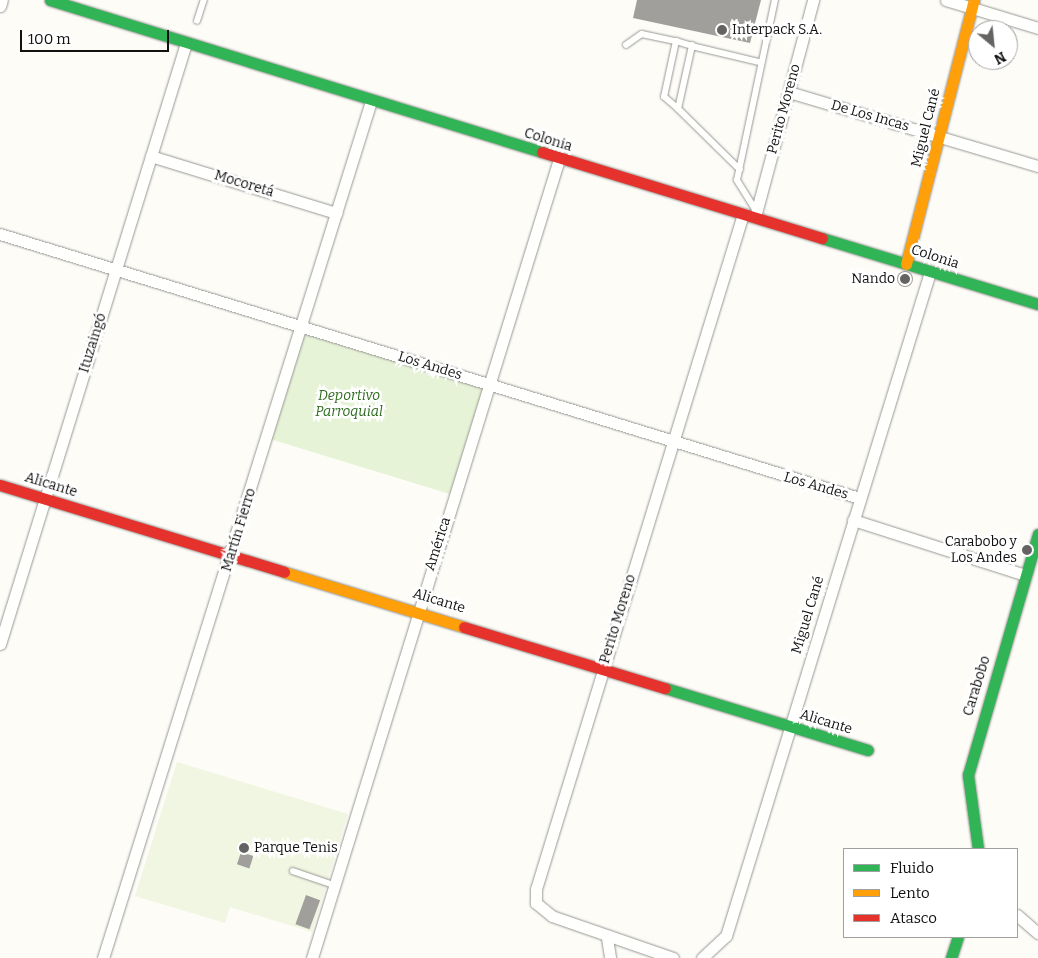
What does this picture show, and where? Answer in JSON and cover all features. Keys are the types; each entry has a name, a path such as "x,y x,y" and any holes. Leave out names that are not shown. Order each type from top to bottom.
{"street":[{"path":"0,6 2,0"},
{"name":"Colonia","path":"50,0 558,159 752,214 930,272 1038,304"},
{"name":"Perito Moreno","path":"652,952 606,938 541,909 535,896 603,668 673,444 752,214 789,92 812,0"},
{"path":"946,0 973,4 1038,28"},
{"name":"Miguel Cané","path":"906,264 973,4"},
{"name":"Ituzaingó","path":"0,644 186,43"},
{"name":"De Los Incas","path":"789,92 1038,166"},
{"name":"Martín Fierro","path":"103,958 231,555 371,101"},
{"name":"Mocoretá","path":"151,156 336,213"},
{"name":"América","path":"312,958 417,610 490,384 558,159"},
{"name":"Los Andes","path":"0,234 490,384 673,444 859,498"},
{"name":"Miguel Cané","path":"702,958 726,936 930,272"},
{"name":"Alicante","path":"0,486 417,610 868,750"},
{"name":"Los Andes","path":"853,520 1025,575"},
{"name":"Carabobo","path":"978,848 968,775 1038,534"},
{"path":"1018,916 1038,933"},
{"path":"606,938 610,958"},
{"path":"951,958 958,938"},
{"path":"639,958 652,952 673,958"}],"lane":[{"path":"197,21 204,0"},
{"path":"752,214 738,185 759,62 775,0"},
{"path":"626,45 642,34 759,62"},
{"path":"676,41 664,97 740,170"},
{"path":"678,109 692,46"},
{"path":"293,871 334,886"}],"green space":[{"name":"Deportivo Parroquial","path":"303,331 488,387 455,495 270,439"},
{"name":"Parque Tenis","path":"177,762 348,814 312,932 230,907 225,923 135,896"}],"building":[{"name":"Interpack S.A.","path":"637,0 761,0 750,43 633,18"},
{"name":"Nando","path":"902,271 908,271 913,276 911,285 902,287 897,282 897,276"},
{"path":"241,852 253,856 249,868 237,864"},
{"path":"306,895 320,900 309,929 295,924"}],"traffic: fast":[{"path":"50,0 542,152"},
{"path":"822,238 1038,304"},
{"path":"978,848 968,775 1038,534"},
{"path":"665,688 868,750"},
{"path":"951,958 958,938"}],"traffic: slow":[{"path":"906,264 974,0"},
{"path":"284,572 464,627"}],"traffic: jam":[{"path":"542,152 822,238"},
{"path":"0,485 284,572"},
{"path":"464,627 665,688"}],"place":[{"name":"Interpack S.A.","path":"722,30"},
{"name":"Nando","path":"905,279"},
{"name":"Carabobo y Los Andes","path":"1027,550"},
{"name":"Parque Tenis","path":"244,848"}]}
